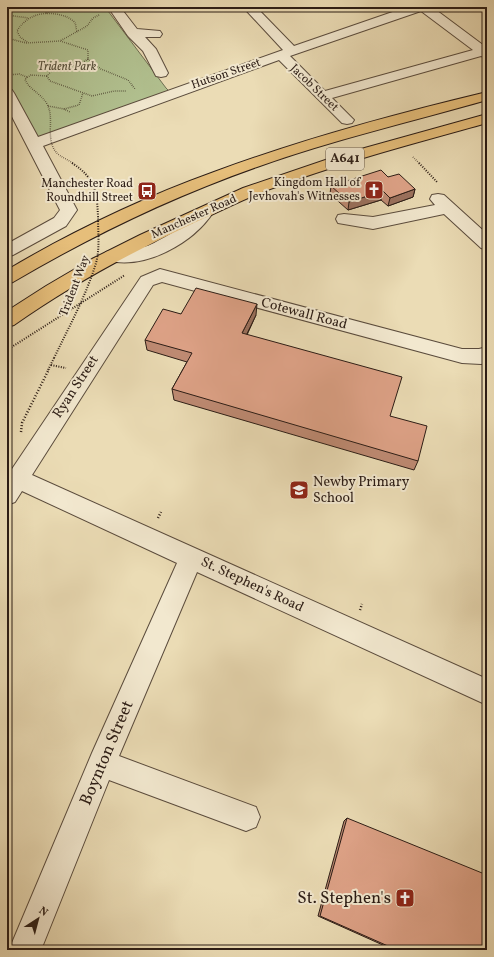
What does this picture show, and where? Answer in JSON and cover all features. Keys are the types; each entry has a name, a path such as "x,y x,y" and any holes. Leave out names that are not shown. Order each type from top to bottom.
{"main road":[{"name":"Manchester Road","path":"7,278 99,227 147,204 221,175 300,148 487,96"},
{"name":"Manchester Road","path":"206,211 266,185 398,143 487,118"},
{"path":"7,320 36,299 67,280 112,256"}],"street":[{"path":"114,7 133,32 149,49 161,73"},
{"name":"Jacob Street","path":"249,7 322,96 347,120"},
{"name":"Hutson Street","path":"33,144 286,53 393,11 419,7"},
{"path":"424,7 485,52"},
{"path":"133,32 155,34"},
{"path":"322,96 485,52"},
{"path":"7,93 16,123 33,144 69,210 60,222 9,246"},
{"path":"344,219 372,223 442,203 487,244"},
{"path":"112,256 143,255 148,253 188,230 206,211"},
{"name":"Cotewall Road","path":"147,281 160,275 462,356 481,357 487,354"},
{"name":"Ryan Street","path":"10,484 147,281"},
{"name":"St. Stephen's Road","path":"10,484 191,557 487,692"},
{"name":"Boynton Street","path":"25,950 102,763 191,557"},
{"path":"102,763 246,817"}],"path":[{"path":"7,15 28,18 45,14 58,7"},
{"path":"45,14 64,15 75,23 77,32"},
{"path":"7,38 16,42 42,44 60,41 87,26 94,18 101,14"},
{"path":"27,42 20,37 17,31 20,24 28,18"},
{"path":"60,41 88,50 88,59"},
{"path":"47,76 52,69 80,64 88,59"},
{"path":"47,76 50,81 92,96 114,91 137,91 128,80 101,69 88,59"},
{"path":"7,76 19,74 28,77 31,75 47,76"},
{"name":"Trident Way","path":"28,77 25,79 27,85 41,95 48,106 51,119 51,140 56,152 80,168 92,181 97,194 98,236 96,262 80,304 54,358"},
{"path":"64,109 79,105 83,93"},
{"path":"398,143 450,194 442,203"},
{"path":"7,350 134,269 147,281"}],"green space":[{"name":"Trident Park","path":"7,7 105,7 172,94 33,144 7,93"}],"building":[{"path":"381,170 388,177 399,174 415,189 390,198 383,191 349,202 331,186"},
{"path":"196,288 257,304 242,333 402,377 390,416 427,426 418,461 172,389 192,353 145,340 163,309 181,314"},
{"name":"St. Stephen's","path":"347,818 487,875 487,950 397,950 320,916"}],"place":[{"name":"Kingdom Hall of Jevhovah's Witnesses","path":"374,190"},
{"name":"Manchester Road Roundhill Street","path":"147,191"},
{"name":"Newby Primary School","path":"299,490"},
{"name":"St. Stephen's","path":"405,898"}]}
